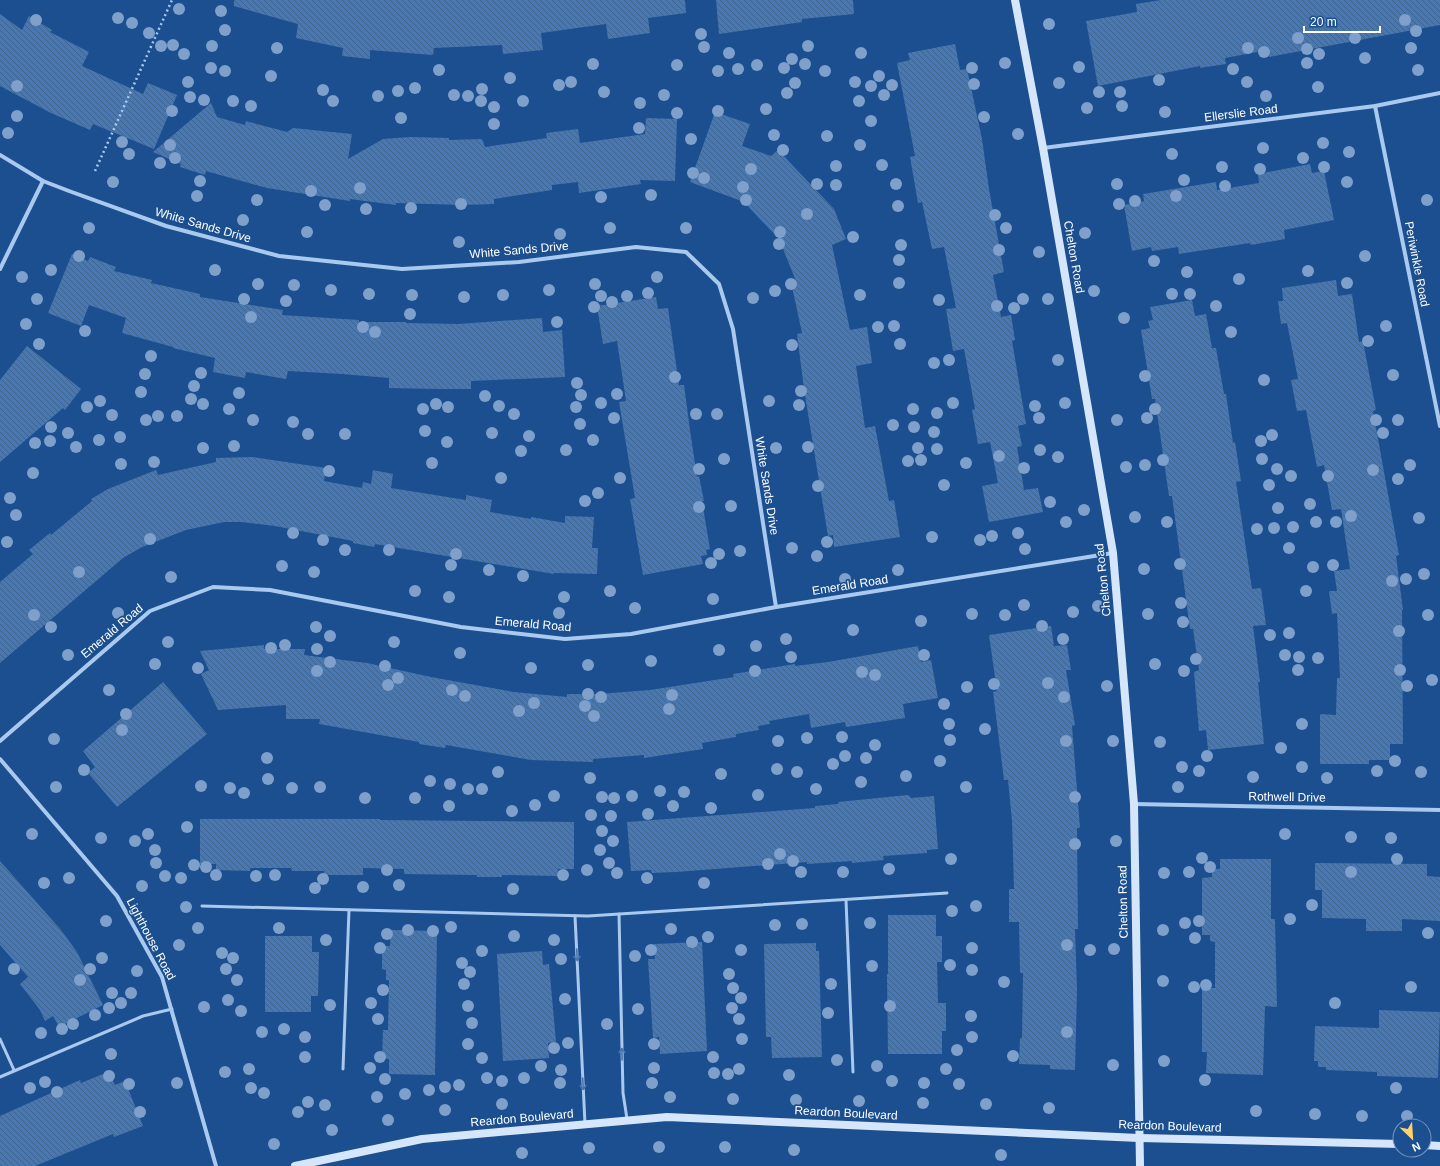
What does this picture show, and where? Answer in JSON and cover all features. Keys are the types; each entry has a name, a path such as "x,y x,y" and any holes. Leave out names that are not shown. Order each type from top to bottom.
{"street":[{"name":"Chelton Road","path":"1015,0 1043,148 1113,552 1134,804 1140,1166"},
{"name":"Ellerslie Road","path":"1043,148 1375,106 1440,93"},
{"name":"Periwinkle Road","path":"1375,106 1440,426"},
{"name":"White Sands Drive","path":"0,155 43,181 166,226 279,256 402,269 519,262 636,247 686,252 719,284 733,329 776,607"},
{"path":"0,268 43,181"},
{"name":"Emerald Road","path":"0,741 150,611 213,587 270,590 461,627 565,639 631,634 776,607 1113,552"},
{"name":"Lighthouse Road","path":"0,759 117,896 162,977 216,1166"},
{"name":"Rothwell Drive","path":"1134,804 1440,810"},
{"name":"Reardon Boulevard","path":"295,1166 422,1139 667,1117 1139,1138 1392,1144"}],"lane":[{"path":"202,906 575,916 947,893"},
{"path":"846,900 853,1072"},
{"path":"343,1069 348,910"},
{"path":"619,914 623,1093 628,1121"},
{"path":"575,916 585,1124"},
{"path":"0,1077 143,1016 172,1009"},
{"path":"0,1039 14,1070"}],"path":[{"path":"95,171 172,0"}],"building":[{"path":"234,0 685,0 686,13 648,18 650,33 608,39 606,24 541,33 543,50 503,54 502,45 434,48 433,55 370,50 370,59 342,56 343,48 296,38 298,24 234,6"},
{"path":"716,0 853,0 854,14 802,19 802,22 719,34"},
{"path":"1161,0 1440,0 1440,25 1269,57 1268,50 1225,58 1226,64 1200,68 1200,66 1098,86 1086,21 1137,12 1136,4"},
{"path":"0,14 22,30 29,16 52,30 50,32 89,52 82,66 143,94 148,83 177,95 154,149 93,124 90,130 51,113 0,86"},
{"path":"955,44 960,70 967,69 982,139 989,189 1004,272 993,275 1001,317 1011,315 1015,340 1012,341 1026,424 1018,426 1022,446 1017,447 1024,490 1038,488 1043,512 989,522 982,486 998,483 990,442 978,444 972,410 975,409 964,349 953,351 946,309 956,308 944,247 932,249 922,202 918,203 910,157 915,156 897,63 910,60 908,53"},
{"path":"211,103 217,117 245,125 246,121 287,132 293,128 352,134 348,159 383,139 410,137 449,138 449,140 482,139 485,147 547,138 546,133 578,129 580,143 645,134 646,118 677,119 675,181 640,180 641,184 579,193 578,182 552,185 552,190 494,199 494,204 462,205 396,203 396,205 350,199 350,201 267,188 206,171 205,175 180,167 181,164 153,152"},
{"path":"715,112 750,124 742,146 771,156 778,150 834,209 846,239 832,245 850,330 867,327 872,363 856,366 865,428 875,426 889,501 894,500 900,537 834,547 833,535 828,536 804,389 797,334 802,333 791,282 796,281 779,239 744,202 690,182"},
{"path":"1310,164 1312,173 1324,171 1334,220 1284,230 1285,239 1251,245 1250,243 1179,254 1178,247 1152,251 1151,247 1132,251 1124,205 1144,201 1143,194 1216,182 1217,190 1259,183 1258,174"},
{"path":"72,254 88,261 90,257 116,267 114,271 152,280 151,283 200,294 200,297 283,310 282,315 359,320 359,322 458,324 542,318 543,332 562,330 565,377 471,381 471,389 438,389 389,388 389,378 342,374 288,371 286,379 246,372 245,378 213,372 215,358 173,348 122,333 126,318 89,305 81,326 48,313"},
{"path":"1336,280 1338,296 1352,294 1359,342 1363,341 1376,410 1373,411 1399,555 1396,556 1403,610 1403,744 1390,744 1390,760 1369,760 1369,764 1320,764 1320,714 1336,715 1337,678 1340,678 1337,613 1332,614 1329,591 1337,591 1334,571 1350,569 1341,509 1332,510 1324,465 1317,467 1306,410 1297,411 1291,380 1298,379 1287,323 1281,324 1278,301 1283,301 1282,288"},
{"path":"656,297 658,309 668,308 679,385 684,385 697,477 699,476 704,501 702,501 710,549 706,550 707,555 701,556 703,564 643,575 630,499 635,498 619,402 626,401 617,341 603,344 597,306"},
{"path":"1192,300 1195,316 1206,314 1212,348 1216,348 1224,394 1226,394 1233,443 1235,442 1241,481 1236,482 1252,589 1261,588 1266,625 1253,626 1260,682 1258,682 1264,744 1208,750 1206,730 1199,731 1194,672 1199,670 1193,629 1190,629 1172,496 1169,496 1155,399 1152,399 1141,330 1150,328 1148,321 1153,320 1150,307"},
{"path":"27,346 81,389 65,410 63,408 0,462 0,380"},
{"path":"253,457 326,468 324,481 362,488 363,482 371,484 373,470 393,474 391,488 466,500 466,495 492,500 490,512 565,523 565,516 594,517 592,548 598,548 597,574 554,574 375,544 374,547 353,543 353,541 275,526 242,522 224,522 186,530 142,547 123,558 0,663 0,582 33,554 29,550 50,533 51,535 92,501 91,499 108,489 156,470 158,475 216,462 216,458"},
{"path":"1051,626 1054,646 1067,645 1071,670 1066,670 1075,725 1072,726 1080,828 1077,828 1078,929 1075,929 1077,990 1075,1070 1050,1069 1050,1065 1019,1064 1020,1038 1022,1038 1023,973 1020,973 1019,922 1009,922 1009,889 1014,889 1012,821 1008,780 1004,780 993,692 997,691 989,635"},
{"path":"264,645 264,649 305,649 304,655 367,663 431,677 514,692 567,697 567,694 599,694 650,690 734,677 733,674 795,664 795,666 828,662 918,646 921,662 931,660 938,698 903,704 905,718 846,727 845,722 811,728 809,714 769,721 770,724 758,726 759,730 736,734 736,737 702,743 703,749 644,758 644,755 593,759 593,762 531,760 446,745 445,748 419,744 419,742 319,724 320,719 286,719 286,705 218,710 201,674 209,670 200,651"},
{"path":"163,682 207,734 117,807 88,773 95,767 83,751"},
{"path":"908,795 911,798 934,796 938,849 927,850 927,853 883,856 884,860 852,863 852,861 807,864 807,862 652,873 651,870 631,871 627,822 815,808 815,806 838,804 838,802"},
{"path":"200,819 380,819 574,822 574,869 558,869 557,876 502,875 502,877 477,877 477,875 404,874 404,869 363,868 363,875 324,875 324,871 292,871 291,868 250,868 250,871 216,870 216,864 200,864"},
{"path":"1220,859 1271,859 1271,919 1275,919 1277,1007 1265,1006 1263,1075 1206,1073 1207,1052 1202,1052 1202,988 1215,988 1215,942 1210,941 1210,935 1202,935 1202,878 1212,877 1212,869 1220,869"},
{"path":"0,861 61,930 77,952 103,1005 59,1027 53,1016 45,1021 40,1010 20,984 28,977 0,945"},
{"path":"1315,863 1427,864 1427,876 1440,877 1440,921 1402,919 1402,931 1366,931 1366,919 1322,918 1322,890 1315,890"},
{"path":"888,915 936,915 936,936 942,936 942,962 937,962 938,1003 946,1003 946,1031 942,1031 942,1054 888,1054"},
{"path":"391,930 437,931 435,1075 389,1074 389,1059 382,1059 383,1030 388,1030 389,980 386,980 386,970 382,969 382,946 390,946"},
{"path":"265,936 312,936 312,952 319,952 318,996 311,996 311,1012 265,1012"},
{"path":"702,942 707,1051 660,1054 659,1037 653,1038 648,959 655,959 654,944"},
{"path":"816,943 816,951 819,951 822,1057 772,1058 771,1037 766,1037 764,944"},
{"path":"542,951 543,965 549,964 556,1042 548,1043 549,1058 503,1061 497,954"},
{"path":"1379,1010 1440,1012 1438,1078 1377,1076 1377,1072 1326,1070 1326,1067 1318,1067 1318,1061 1314,1061 1315,1026 1379,1028"},
{"path":"103,1074 106,1081 112,1079 115,1085 125,1081 143,1126 114,1137 113,1134 35,1166 0,1166 0,1116 80,1080 81,1083"}]}
